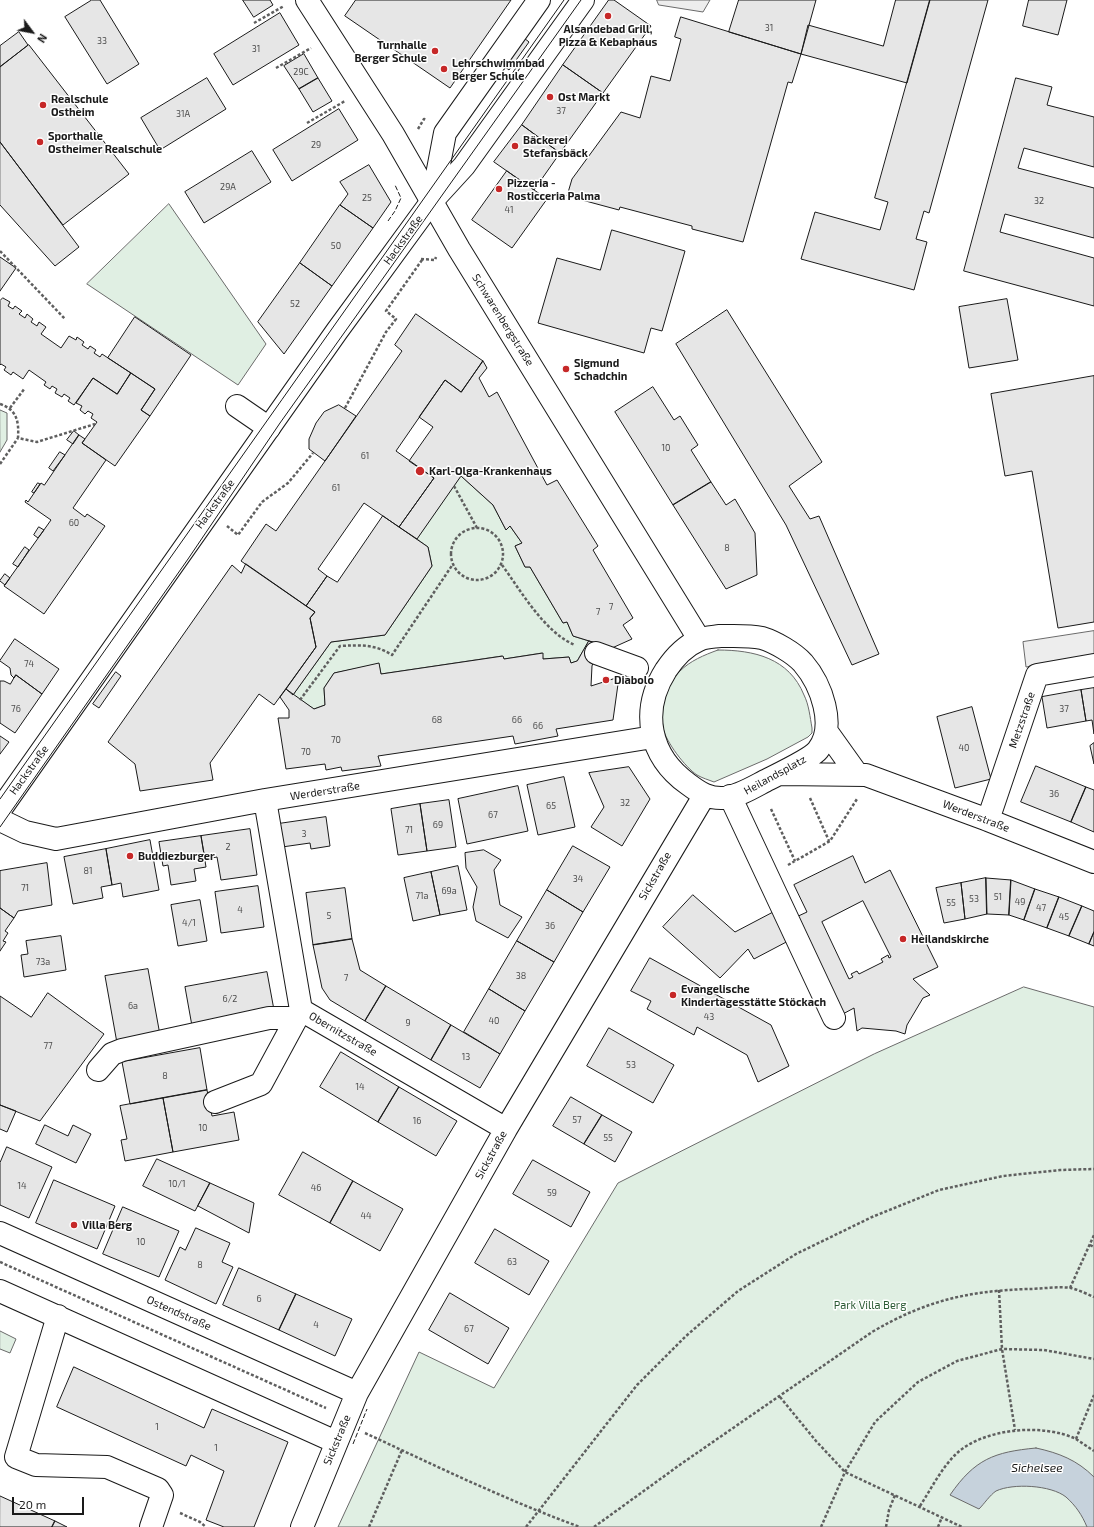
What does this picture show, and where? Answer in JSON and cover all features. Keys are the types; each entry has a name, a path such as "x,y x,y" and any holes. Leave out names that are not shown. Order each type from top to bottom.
{"street":[{"name":"Hackstraße","path":"432,201 445,134 540,0"},
{"name":"Hackstraße","path":"0,810 337,331 432,201 464,166 583,0"},
{"name":"Schwarenbergstraße","path":"298,2 331,36 393,134 459,249 699,639"},
{"path":"237,406 269,428"},
{"path":"704,796 680,778 663,756 653,737 650,719 652,705 660,680 675,657 699,639 720,636 763,638 784,649 802,663 812,677 822,699 827,732 858,774"},
{"path":"588,650 637,668"},
{"name":"Metzstraße","path":"988,820 1037,674 1094,665"},
{"name":"Heilandsplatz","path":"704,796 724,798 740,794 781,774 818,751 827,732"},
{"name":"Werderstraße","path":"0,820 25,832 56,839 266,800 653,737"},
{"name":"Werderstraße","path":"781,774 866,775 988,820 1094,862"},
{"name":"Sickstraße","path":"302,1527 336,1442 354,1424 357,1393 506,1129 704,796"},
{"path":"730,796 834,1018"},
{"name":"Obernitzstraße","path":"266,800 299,1014 506,1129"},
{"path":"98,1070 112,1054 122,1050 269,1018 299,1014"},
{"path":"215,1102 261,1084 299,1014"},
{"name":"Ostendstraße","path":"0,1233 357,1393"},
{"path":"0,1291 336,1442"},
{"path":"58,1316 8,1454 36,1465 107,1467 158,1489 162,1495 151,1527"}],"path":[{"path":"254,24 298,2"},
{"path":"276,68 331,36"},
{"path":"307,123 365,90"},
{"path":"0,251 65,319"},
{"path":"345,408 386,332 396,319 386,311 422,260 435,260"},
{"path":"10,408 26,388"},
{"path":"0,404 10,408 19,423 18,438 0,464"},
{"path":"18,438 37,442 95,424"},
{"path":"210,511 238,535 262,502 288,483 313,453"},
{"path":"454,486 477,528"},
{"path":"477,528 486,530 499,540 504,556 502,565 490,578 481,581 464,577 457,571 453,564 451,555 456,540 461,533 477,528"},
{"path":"300,700 340,646 357,645 380,647 392,655 453,564"},
{"path":"502,565 549,628 568,642 588,650"},
{"path":"809,795 830,841"},
{"path":"768,876 830,841 857,799"},
{"path":"771,809 796,861"},
{"path":"526,1527 637,1385 686,1336 738,1291 796,1254 872,1217 939,1190 1003,1176 1060,1170 1094,1169"},
{"path":"1070,1288 1094,1236"},
{"path":"1090,1245 1094,1247"},
{"path":"0,1262 301,1396 402,1450 538,1512 580,1527"},
{"path":"594,1527 681,1464 872,1332 897,1317 928,1305 964,1294 1000,1290 1070,1288 1094,1297"},
{"path":"1000,1290 1002,1349 1015,1430"},
{"path":"821,1527 845,1472 875,1422 918,1382 957,1361 1002,1349 1044,1350 1094,1359"},
{"path":"290,1421 312,1373"},
{"path":"1076,1439 1094,1395"},
{"path":"780,1397 816,1441 845,1472 962,1527"},
{"path":"920,1506 955,1455 973,1442 993,1434 1015,1430 1047,1431 1076,1439 1094,1451"},
{"path":"369,1527 402,1450"},
{"path":"886,1527 889,1510 895,1495"},
{"path":"938,1527 942,1517"},
{"path":"200,1522 206,1527"}],"green space":[{"path":"169,204 266,344 238,385 87,284"},
{"path":"0,410 7,413 7,440 0,452"},
{"path":"461,476 493,505 506,530 510,526 522,543 515,546 525,567 530,567 563,623 567,622 573,636 589,641 577,661 571,663 569,657 543,659 542,653 504,659 502,656 381,674 379,664 334,673 324,688 325,705 314,709 293,695 331,642 385,635 432,566 428,547 417,539"},
{"path":"718,650 731,650 757,654 780,665 789,672 797,682 806,699 812,733 808,737 767,759 714,782 697,775 677,754 665,734 662,713 667,690 675,676 693,661"},
{"name":"Park Villa Berg","path":"1024,987 1094,1007 1094,1527 338,1527 419,1352 494,1388 618,1183 874,1054"},
{"path":"0,1331 16,1339 10,1353 0,1349"}],"shaded area":[{"path":"657,0 710,0 703,12 659,5"},
{"path":"1094,631 1094,656 1026,667 1023,642"}],"water":[{"name":"Sichelsee","path":"1036,1448 1067,1458 1081,1466 1094,1477 1094,1527 1087,1527 1078,1511 1066,1497 1051,1490 1042,1488 1022,1486 1003,1488 996,1491 989,1497 979,1509 950,1495 968,1473 977,1465 997,1455"}],"building":[{"path":"92,0 100,0 139,64 107,84 65,17"},
{"path":"243,0 270,0 273,5 254,17"},
{"name":"Turnhalle Berger Schule","path":"356,0 511,0 450,88 345,16"},
{"path":"609,0 614,0 651,26 603,93 563,65"},
{"path":"739,0 816,0 801,54 729,32"},
{"path":"896,0 930,0 907,83 801,54 808,25 883,46"},
{"path":"930,0 988,0 929,213 924,211 916,239 927,242 914,290 801,259 815,212 880,230 888,202 875,198"},
{"path":"1029,0 1067,0 1058,35 1023,26"},
{"path":"280,13 299,45 233,85 214,54"},
{"path":"681,17 801,54 792,83 788,82 743,242 692,229 692,226 620,207 619,210 567,196 572,179 621,112 640,118 651,76 670,81 681,39 675,37"},
{"path":"19,32 28,45 0,67 0,46"},
{"path":"524,38 529,42 509,70 504,66"},
{"path":"29,45 129,174 63,225 0,142 0,67"},
{"path":"304,54 318,78 299,89 284,66"},
{"path":"563,65 603,93 560,153 522,125"},
{"path":"207,78 226,109 160,150 141,118"},
{"path":"318,78 332,101 313,112 299,89"},
{"path":"1016,78 1052,87 1047,105 1094,117 1094,167 1024,148 1018,168 1094,188 1094,238 1005,214 1000,232 1094,258 1094,306 964,271"},
{"path":"339,109 358,140 292,181 273,150"},
{"path":"522,125 560,153 534,190 494,162"},
{"path":"0,142 79,247 55,266 0,205"},
{"path":"252,151 271,182 204,223 185,192"},
{"path":"369,165 391,202 373,228 340,205 348,194 340,182"},
{"path":"507,171 547,199 512,248 472,220"},
{"path":"340,205 373,228 332,286 300,263"},
{"path":"612,230 685,251 662,331 651,328 644,353 538,323 557,258 600,270"},
{"path":"0,257 16,268 0,291"},
{"path":"300,263 332,286 284,354 258,322"},
{"path":"3,298 10,302 8,306 13,309 15,306 22,311 19,314 25,318 27,314 33,319 31,322 37,326 39,322 46,327 41,334 61,348 69,336 76,340 77,337 84,342 82,345 88,349 90,346 96,350 94,353 100,357 102,354 131,373 117,394 93,378 74,405 68,401 70,398 64,394 62,397 55,393 57,389 52,386 50,389 44,385 46,382 29,370 23,379 13,372 11,375 4,370 6,367 1,364 0,365 0,301"},
{"path":"1007,299 1018,360 969,368 959,307"},
{"path":"727,310 822,462 789,486 810,519 819,516 879,654 852,665 786,525 676,344"},
{"path":"416,314 483,361 461,392 445,380 396,451 434,478 399,527 364,503 318,569 327,576 306,606 241,561 266,524 276,531 402,351 395,345"},
{"path":"135,317 191,355 150,416 141,410 155,389 108,358"},
{"path":"483,361 487,368 479,378 489,397 497,392 547,485 557,480 598,546 593,550 633,618 623,625 632,639 612,648 573,636 567,622 563,623 530,567 525,567 515,546 522,543 510,526 506,530 493,505 461,476 417,539 399,527 434,478 409,461 433,427 419,417 445,380 461,392"},
{"path":"131,373 155,389 141,410 150,416 115,466 82,443 97,422 91,418 93,414 88,411 85,414 80,410 82,406 76,403 93,378 117,394"},
{"path":"1094,376 1094,622 1058,628 1032,471 1005,476 991,394"},
{"path":"653,387 674,420 680,416 698,445 691,450 711,482 673,505 615,412"},
{"path":"339,405 356,416 325,461 309,449 309,439 316,423 324,412"},
{"path":"74,431 79,435 73,444 67,440"},
{"path":"79,435 85,439 82,443 106,460 73,508 85,517 87,514 105,526 44,614 4,586 51,520 25,502 26,500 28,502 41,483 44,485"},
{"path":"60,452 65,455 53,471 49,468"},
{"path":"711,482 726,505 735,499 755,533 757,575 726,589 673,505"},
{"path":"38,483 40,484 34,493 32,492"},
{"path":"383,516 428,547 432,566 385,635 331,642 293,695 286,689 316,647 310,618 315,612 306,606 327,576 337,582"},
{"path":"39,527 44,530 38,538 34,535"},
{"path":"25,547 29,550 18,567 13,564"},
{"path":"246,564 315,612 310,618 316,647 274,705 259,694 210,763 213,780 140,791 135,764 108,742 232,565 241,573"},
{"path":"5,574 10,578 5,585 0,581"},
{"path":"15,639 59,669 42,694 16,675 14,678 11,675 10,668 0,661"},
{"path":"589,641 599,644 592,666 591,686 619,677 613,720 556,729 558,736 515,744 513,736 378,756 381,766 342,771 341,767 326,770 325,764 286,769 278,718 289,718 289,710 280,697 286,689 314,709 325,705 324,688 334,673 379,663 381,674 503,656 504,659 543,653 543,659 569,657 571,663 577,661"},
{"path":"116,672 121,676 99,708 93,704"},
{"path":"16,675 42,694 15,733 0,723 0,681 10,684"},
{"path":"1094,688 1094,734 1092,720 1086,721 1081,690"},
{"path":"1081,690 1086,721 1047,728 1042,697"},
{"path":"972,707 991,779 955,788 937,717"},
{"path":"0,736 9,742 0,754"},
{"path":"1094,743 1094,764 1090,746"},
{"path":"1036,766 1086,787 1071,822 1021,802"},
{"path":"629,767 650,799 622,846 591,827 604,807 589,773"},
{"path":"564,777 575,827 538,835 527,785"},
{"path":"518,786 528,831 467,844 458,799"},
{"path":"1086,787 1094,790 1094,832 1071,822"},
{"path":"449,800 456,847 427,851 420,804"},
{"path":"420,804 427,851 398,855 391,809"},
{"path":"326,817 330,846 311,849 310,843 282,847 278,824"},
{"path":"250,829 257,875 221,880 217,857 205,859 201,836"},
{"path":"201,836 206,867 194,869 196,881 171,885 168,865 163,866 159,842"},
{"path":"150,840 159,890 123,897 121,883 112,885 106,849"},
{"path":"573,846 610,867 583,912 547,890"},
{"path":"106,849 112,885 101,887 103,898 73,904 64,857"},
{"path":"484,850 501,860 494,870 500,905 522,917 508,938 476,921 473,907 477,887 466,868 465,853"},
{"name":"Heilandskirche","path":"853,856 865,883 890,870 938,967 913,979 930,995 923,998 907,1025 905,1034 896,1031 862,1028 857,1031 854,1008 841,1015 794,918 807,912 794,885","holes":["863,901 891,957 889,958 888,955 881,959 883,962 859,974 857,971 851,974 853,977 849,979 822,922"]},
{"path":"47,863 52,905 18,911 14,918 0,908 0,871"},
{"path":"458,866 467,910 440,915 431,872"},
{"path":"431,872 440,915 413,921 404,878"},
{"path":"986,878 987,914 965,919 961,883"},
{"path":"986,878 1011,880 1009,915 987,914"},
{"path":"1011,880 1035,889 1024,920 1009,915"},
{"path":"961,883 965,919 944,923 936,888"},
{"path":"258,886 264,927 221,933 215,892"},
{"path":"345,888 352,939 313,945 306,893"},
{"path":"1035,889 1059,897 1047,928 1024,920"},
{"path":"547,890 583,912 554,962 517,941"},
{"path":"693,895 735,932 775,911 792,939 754,959 748,949 720,978 663,927"},
{"path":"1059,897 1082,906 1069,936 1047,928"},
{"path":"200,900 207,941 178,946 171,905"},
{"path":"1082,906 1094,911 1094,932 1089,944 1069,936"},
{"path":"0,908 14,918 5,931 8,933 3,941 6,942 0,951"},
{"path":"1094,932 1094,946 1089,944"},
{"path":"61,936 66,970 24,977 21,955 28,954 26,941"},
{"path":"352,939 360,970 386,986 365,1021 330,1000 322,988 313,945"},
{"path":"517,941 554,962 525,1011 489,989"},
{"path":"650,958 771,1025 789,1066 758,1082 747,1055 697,1027 694,1035 647,1009 651,1001 631,991"},
{"path":"148,969 160,1035 117,1043 105,976"},
{"path":"267,972 274,1010 192,1026 185,987"},
{"path":"386,986 451,1025 431,1060 365,1021"},
{"path":"489,989 525,1011 500,1054 464,1032"},
{"path":"48,993 104,1034 40,1121 0,1105 0,996 31,1017"},
{"path":"451,1025 500,1054 480,1088 431,1060"},
{"path":"609,1028 674,1065 653,1103 587,1066"},
{"path":"200,1048 207,1090 130,1104 122,1062"},
{"path":"341,1052 399,1087 378,1122 320,1087"},
{"path":"399,1087 457,1121 436,1156 378,1122"},
{"path":"207,1090 212,1116 234,1112 239,1140 173,1152 163,1098"},
{"path":"571,1097 602,1115 584,1144 553,1126"},
{"path":"163,1098 173,1152 125,1161 121,1140 127,1139 120,1106"},
{"path":"0,1105 16,1111 7,1132 0,1129"},
{"path":"602,1115 632,1132 615,1162 584,1144"},
{"path":"45,1125 68,1136 73,1125 91,1134 76,1163 36,1144"},
{"path":"7,1147 52,1167 29,1218 0,1205 0,1163"},
{"path":"303,1152 353,1181 330,1223 279,1195"},
{"path":"157,1159 210,1183 195,1211 143,1186"},
{"path":"533,1160 590,1192 571,1227 513,1194"},
{"path":"54,1180 115,1206 97,1249 36,1223"},
{"path":"353,1181 403,1209 380,1251 330,1223"},
{"path":"210,1183 254,1203 249,1233 198,1206"},
{"path":"123,1207 179,1231 159,1277 103,1254"},
{"path":"196,1228 230,1243 222,1262 233,1267 216,1304 165,1280 180,1247 185,1250"},
{"path":"495,1229 549,1261 529,1295 475,1263"},
{"path":"239,1268 296,1294 279,1330 223,1305"},
{"path":"450,1293 509,1328 488,1364 429,1330"},
{"path":"296,1294 352,1319 335,1356 279,1330"},
{"path":"74,1367 204,1428 212,1409 288,1442 254,1527 224,1527 206,1520 224,1471 191,1455 186,1466 57,1407"},
{"path":"0,1496 55,1521 52,1527 0,1527"},
{"path":"55,1521 67,1527 52,1527"}],"tram line":[{"path":"0,799 564,0"},
{"path":"0,827 188,559 280,423 581,0"}],"fence":[{"path":"388,221 401,198 395,185"},
{"path":"353,1444 367,1409"}],"place":[{"name":"Alsandebad Grill, Pizza & Kebaphaus","path":"608,16"},
{"name":"Turnhalle Berger Schule","path":"435,51"},
{"name":"Lehrschwimmbad Berger Schule","path":"444,69"},
{"name":"Ost Markt","path":"550,97"},
{"name":"Realschule Ostheim","path":"43,105"},
{"name":"Sporthalle Ostheimer Realschule","path":"40,142"},
{"name":"Bäckerei Stefansbäck","path":"515,146"},
{"name":"Pizzeria - Rosticceria Palma","path":"499,189"},
{"name":"Sigmund Schadchin","path":"566,369"},
{"name":"Karl-Olga-Krankenhaus","path":"420,471"},
{"name":"Diabolo","path":"606,680"},
{"name":"Buddiezburger","path":"130,856"},
{"name":"Heilandskirche","path":"903,939"},
{"name":"Evangelische Kindertagesstätte Stöckach","path":"673,995"},
{"name":"Villa Berg","path":"74,1225"}]}
